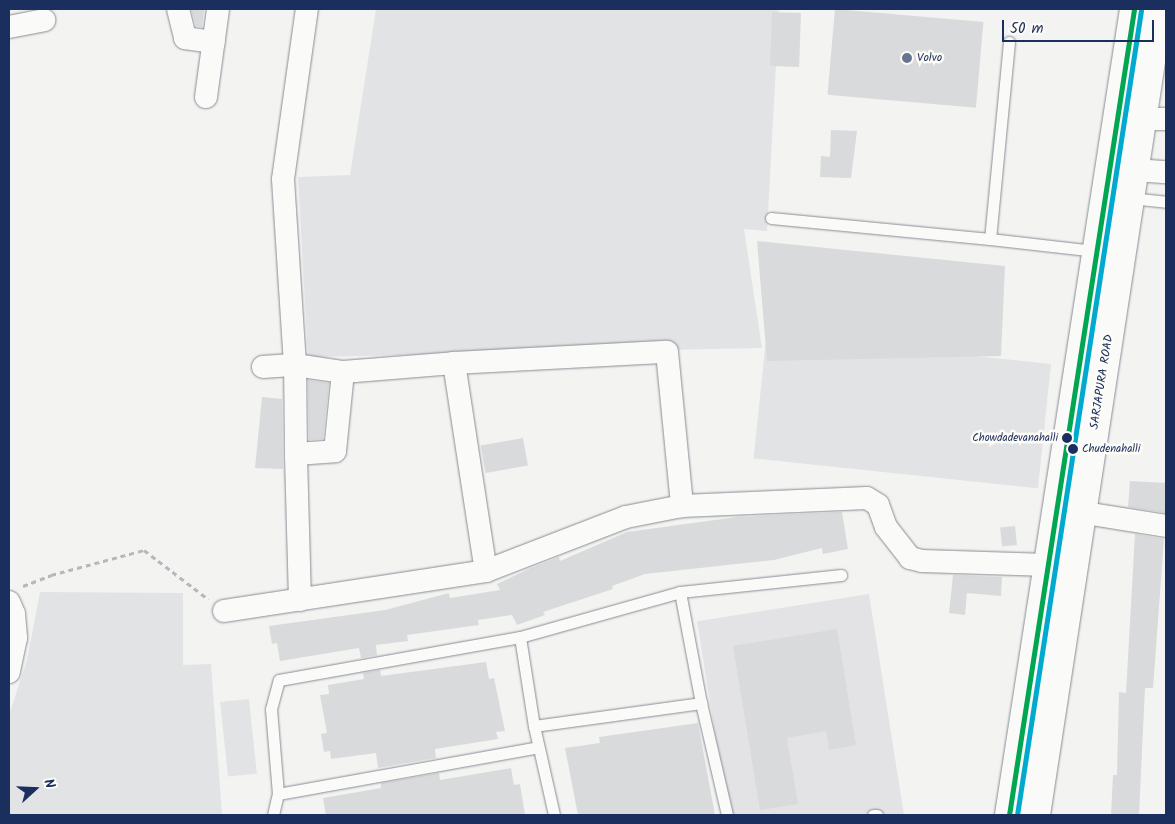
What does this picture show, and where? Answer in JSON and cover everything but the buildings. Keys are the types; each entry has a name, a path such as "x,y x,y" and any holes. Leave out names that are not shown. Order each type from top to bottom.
{"main road":[{"name":"SARJAPURA ROAD","path":"1036,815 1096,251 1134,9"},
{"name":"SARJAPURA ROAD","path":"1009,815 1048,565 1069,510 1135,170 1154,120 1158,69 1159,9"}],"street":[{"path":"178,9 185,38 214,42"},
{"path":"206,97 218,9"},
{"path":"300,600 295,365 283,179 307,9"},
{"path":"9,27 44,20"},
{"path":"1135,170 1166,172"},
{"path":"263,367 295,365 343,372 454,363 667,352 682,506"},
{"path":"454,363 486,571"},
{"path":"296,454 335,451 343,372"},
{"path":"224,612 486,571 626,517 682,506 867,498 878,505 886,527 910,558 922,561 1048,565"},
{"path":"1069,510 1166,526"},
{"path":"9,672 16,638 13,595"}],"lane":[{"path":"990,239 1009,42"},
{"path":"1130,198 1166,202"},
{"path":"771,218 1096,251"},
{"path":"273,815 278,794 270,709 279,680 520,637 680,592 840,575"},
{"path":"680,592 701,703 726,815"},
{"path":"520,637 538,747 554,815"},
{"path":"534,726 701,703"},
{"path":"278,794 538,747"}],"path":[{"path":"13,595 51,575 144,550 224,612"}],"shaded area":[{"path":"376,9 779,9 767,231 744,229 762,348 308,357 298,177 350,175"},
{"path":"767,334 1051,364 1038,488 754,458"},
{"path":"40,592 183,593 183,665 211,664 222,815 9,815 9,715 27,660"},
{"path":"869,594 904,815 728,815 697,621"},
{"path":"249,699 257,774 228,777 220,702"}],"transit line":[{"path":"1009,815 1134,9"},
{"path":"1017,815 1141,10"}],"place":[{"name":"Volvo","path":"907,58"},
{"name":"Chowdadevanahalli","path":"1067,438"},
{"name":"Chudenahalli","path":"1073,449"}]}
